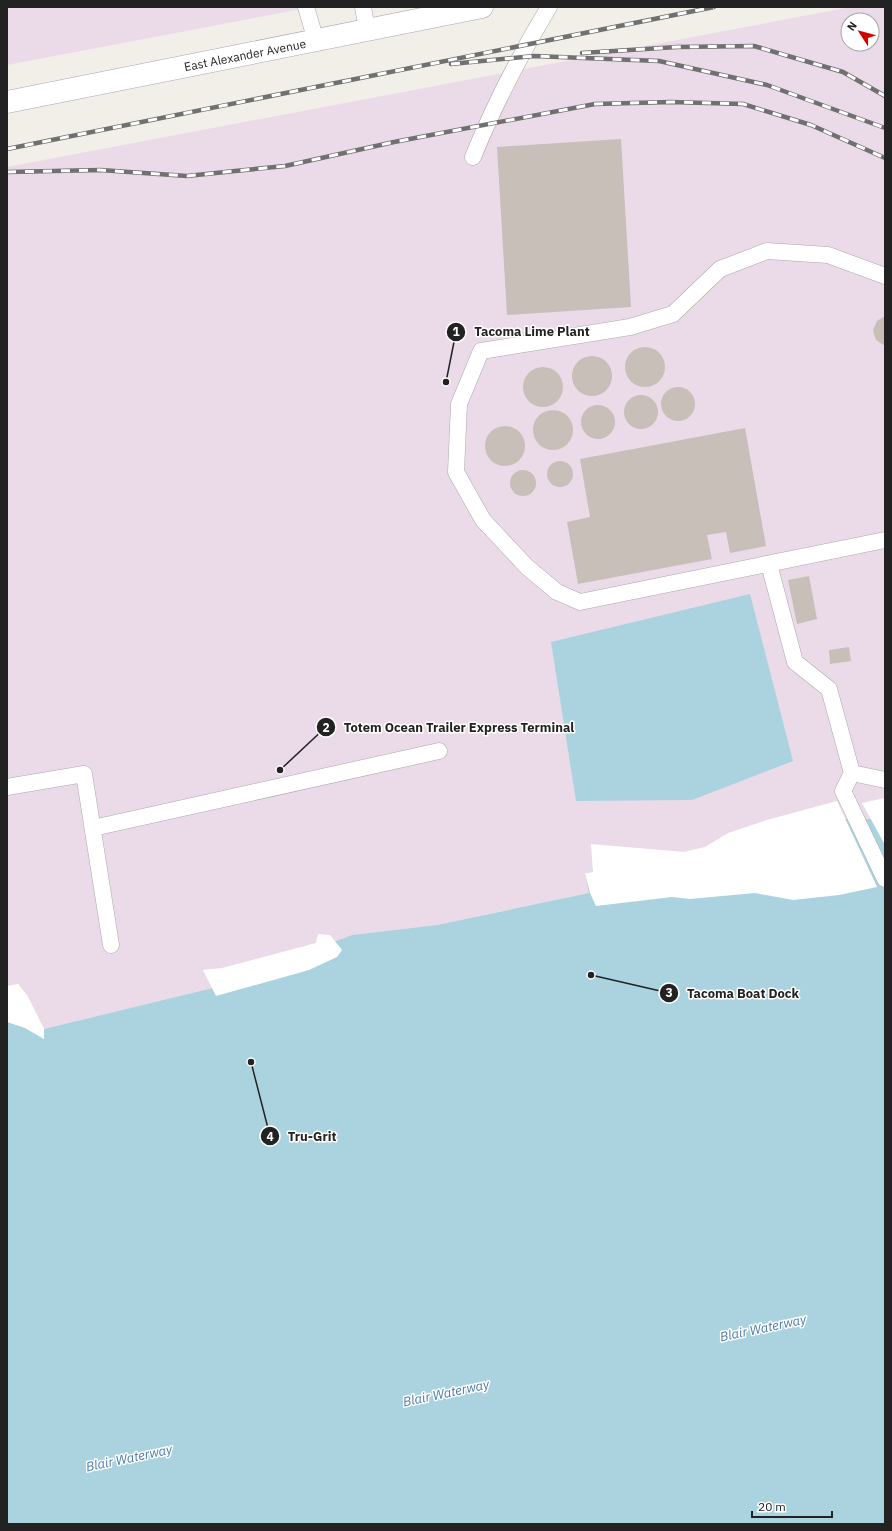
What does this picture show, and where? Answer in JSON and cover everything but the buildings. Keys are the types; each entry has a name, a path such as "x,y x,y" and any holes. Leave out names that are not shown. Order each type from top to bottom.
{"street":[{"name":"East Alexander Avenue","path":"7,102 482,7"}],"lane":[{"path":"306,7 316,41"},
{"path":"363,7 367,30"},
{"path":"473,157 486,124 519,58 549,7"},
{"path":"885,276 828,255 767,251 720,269 673,314 630,327 481,350 459,404 456,472 483,520 527,567 557,592 580,602 885,540"},
{"path":"769,564 795,662 829,689 852,773 843,791 885,880"},
{"path":"92,828 438,751"},
{"path":"852,773 885,780"},
{"path":"7,787 84,774 111,945"}],"shaded area":[{"path":"7,7 312,7 7,65"},
{"path":"851,7 885,7 885,819 705,847 585,873 590,893 437,925 352,935 213,989 44,1029 27,995 7,999 7,167"}],"water":[{"path":"750,594 793,761 692,800 576,801 551,642"},
{"name":"Blair Waterway","path":"841,819 885,819 885,1524 7,1524 7,999 44,1029 213,988 352,935 437,925 589,893 585,873"}],"pier":[{"path":"885,798 885,845 862,803"},
{"path":"837,801 877,887 839,895 793,900 755,893 690,899 672,897 596,906 590,893 585,873 593,872 591,844 684,852 705,847 728,833 767,820"},
{"path":"318,934 330,935 342,950 337,957 309,970 216,996 203,970 222,968 316,943"},
{"path":"18,984 27,995 44,1029 44,1039 25,1028 7,1022 7,986"}],"railway":[{"path":"7,149 714,7"},
{"path":"582,53 677,47 754,46 843,72 885,96"},
{"path":"451,64 534,56 659,61 767,85 885,128"},
{"path":"7,172 100,170 187,176 285,166 394,142 595,104 671,102 743,104 811,125 885,158"}],"place":[{"name":"Tacoma Lime Plant","path":"446,382"},
{"name":"Totem Ocean Trailer Express Terminal","path":"280,770"},
{"name":"Tacoma Boat Dock","path":"591,975"},
{"name":"Tru-Grit","path":"251,1062"}]}
